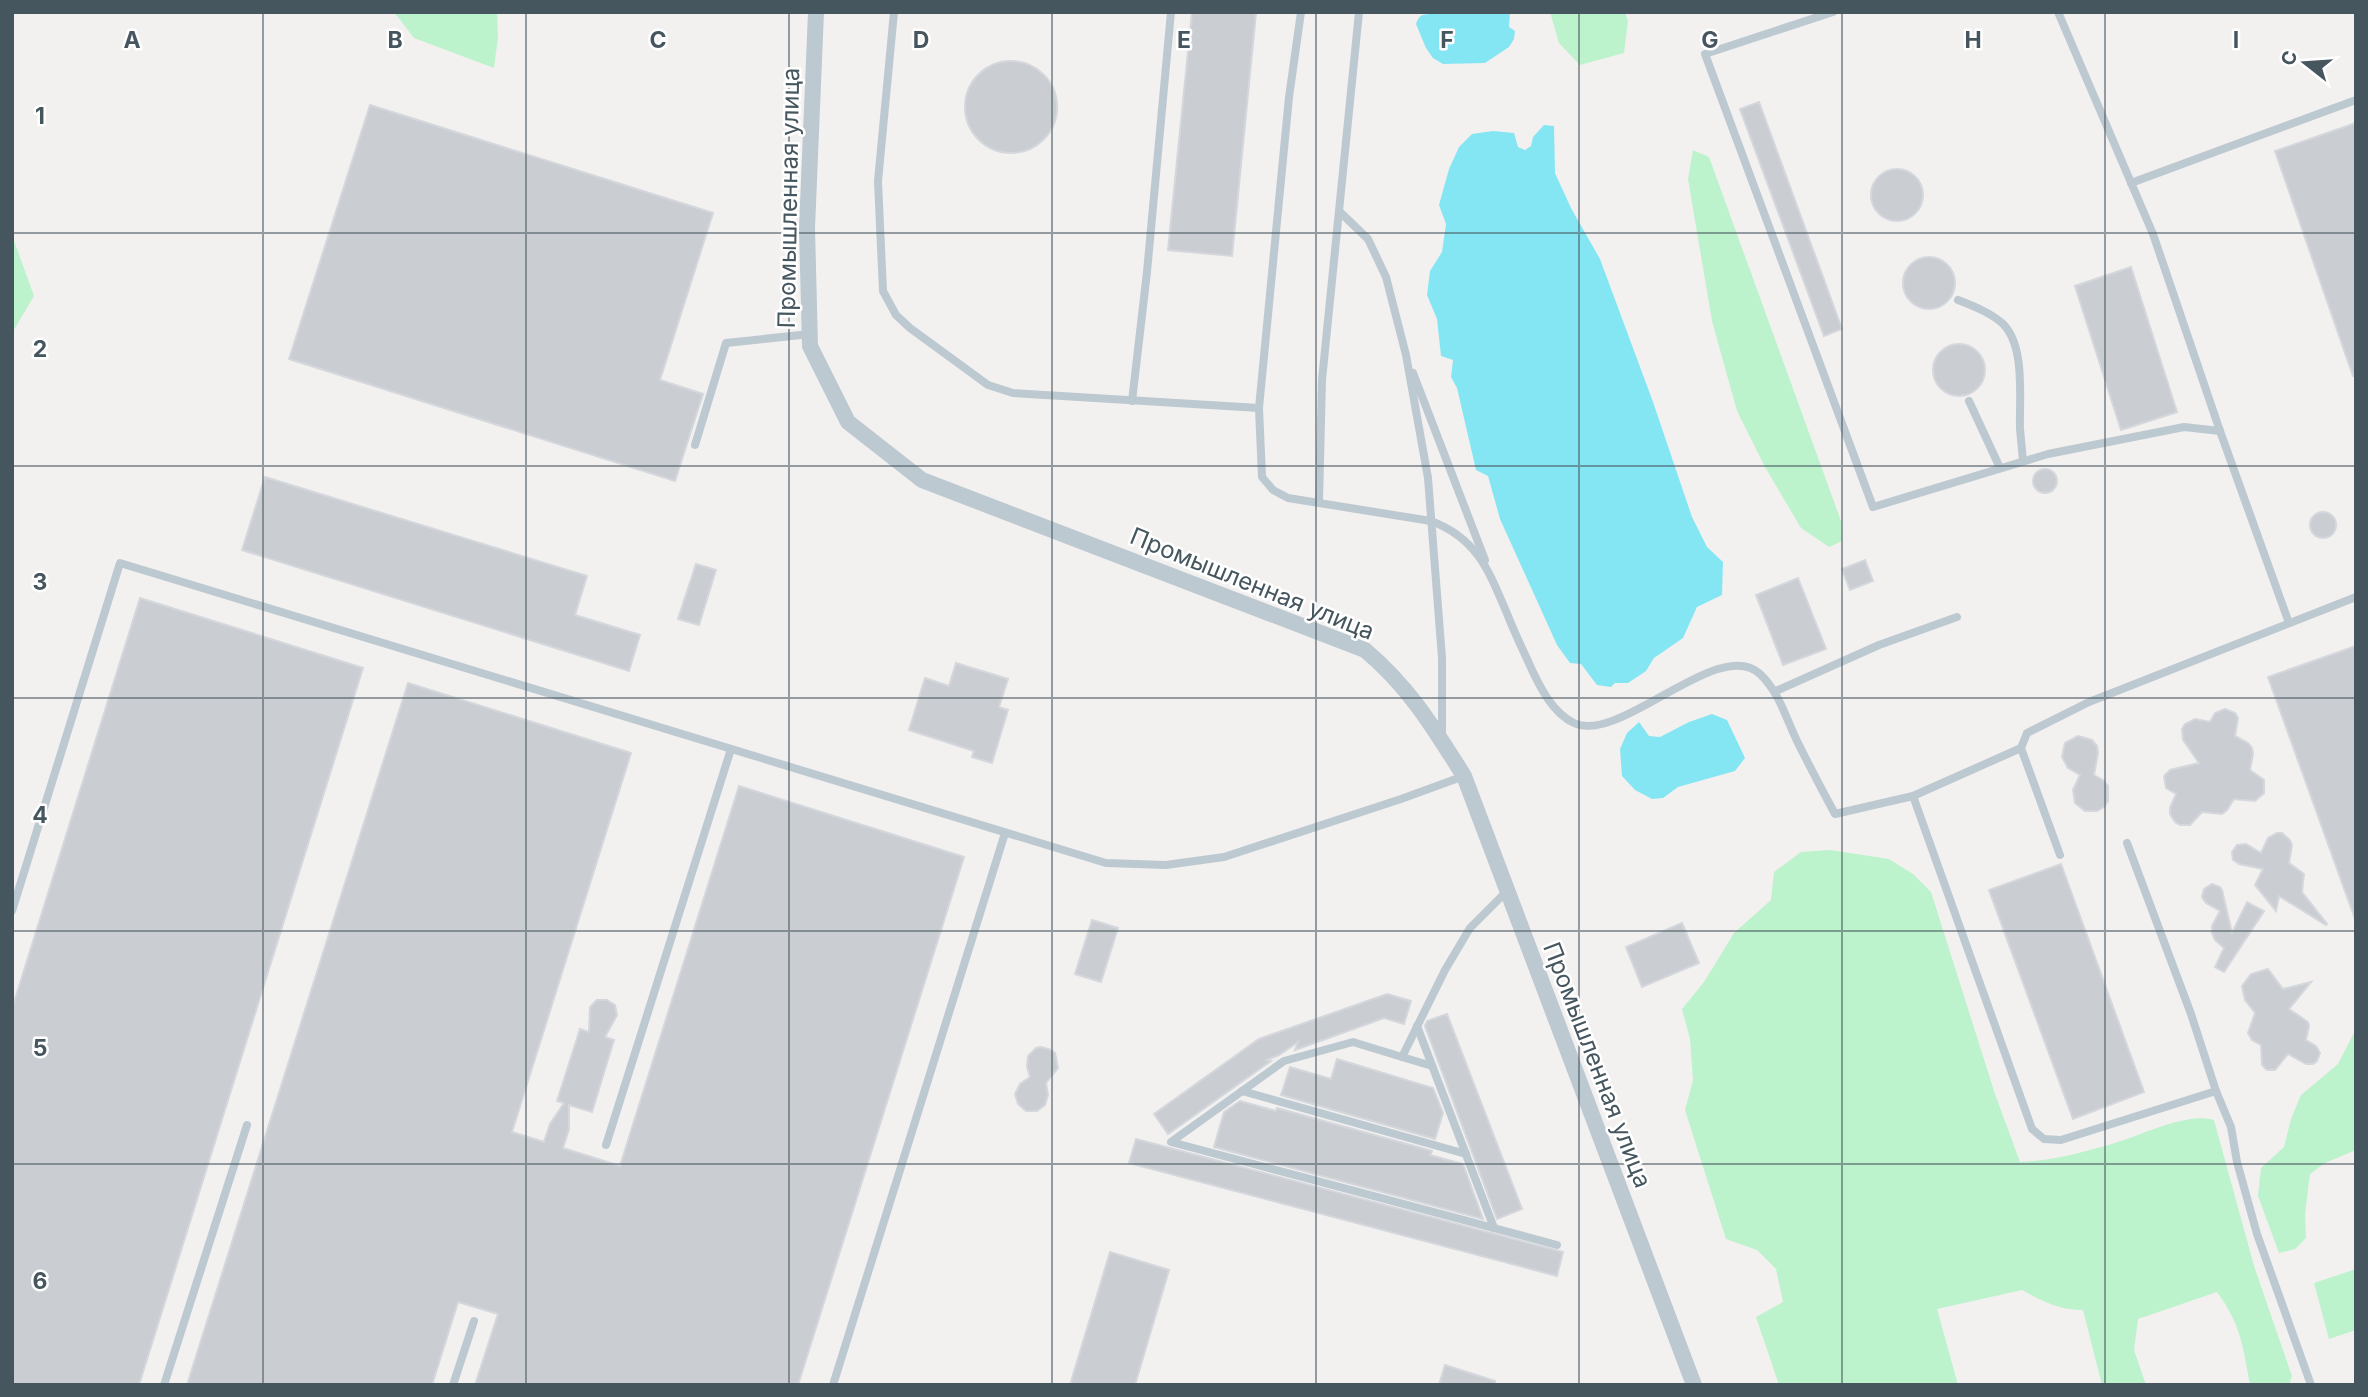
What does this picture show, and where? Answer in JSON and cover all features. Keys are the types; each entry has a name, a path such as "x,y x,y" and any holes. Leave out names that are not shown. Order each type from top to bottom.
{"street":[{"name":"Промышленная улица","path":"816,12 807,228 810,346 848,422 922,480 1365,650 1392,673 1424,713 1464,776 1694,1385"}],"lane":[{"path":"894,12 880,152 878,203 884,291 896,315 946,356 988,385 1013,393 1259,408"},
{"path":"1132,401 1171,12"},
{"path":"1301,12 1289,97 1259,408 1262,477 1273,490 1288,498 1432,521 1467,542 1487,566"},
{"path":"1319,502 1322,380 1359,12"},
{"path":"1833,12 1704,54 1873,507 2048,454 2184,427 2220,431"},
{"path":"2058,12 2153,234 2289,623"},
{"path":"2131,183 2356,100"},
{"path":"1340,212 1368,239 1386,277 1406,355 1428,478 1432,521 1442,658 1441,740"},
{"path":"1958,300 1982,310 2004,325 2017,352 2021,378 2020,429 2023,461"},
{"path":"695,445 726,343 810,334"},
{"path":"1406,355 1487,566 1539,685 1554,708 1574,724 1592,726 1625,716 1681,684 1726,668 1743,666 1758,671 1776,691 1797,741 1835,814 1913,796 2021,748"},
{"path":"1969,401 2000,468"},
{"path":"12,911 120,563 1106,863 1166,865 1224,857 1464,776"},
{"path":"2060,855 2021,748 2027,733 2089,702 2356,597"},
{"path":"1776,691 1879,646 1957,617"},
{"path":"606,1145 731,750"},
{"path":"1913,796 2032,1129 2043,1139 2061,1140 2216,1091"},
{"path":"833,1385 1005,833"},
{"path":"2127,843 2231,1127 2237,1162 2257,1234 2311,1385"},
{"path":"1402,1056 1445,970 1470,928 1507,891"},
{"path":"1417,1026 1494,1228"},
{"path":"1432,1066 1353,1042 1284,1060 1171,1142 1557,1245"},
{"path":"1242,1091 1466,1154"},
{"path":"164,1385 247,1125"},
{"path":"453,1385 474,1321"}],"green space":[{"path":"394,12 497,12 498,37 494,68 414,38"},
{"path":"1550,12 1625,12 1628,21 1624,53 1580,65 1559,43"},
{"path":"1693,150 1709,157 1841,521 1842,541 1829,547 1801,528 1765,467 1737,411 1712,321 1688,179"},
{"path":"12,235 34,296 12,333"},
{"path":"1830,850 1889,859 1913,874 1931,892 1995,1094 2020,1162 2080,1153 2191,1119 2214,1120 2254,1266 2292,1376 2289,1385 2250,1385 2236,1326 2217,1292 2138,1319 2134,1350 2146,1385 2102,1385 2083,1310 2058,1307 2022,1290 1937,1309 1958,1385 1779,1385 1756,1317 1783,1302 1776,1269 1757,1250 1726,1239 1685,1110 1693,1080 1690,1039 1682,1009 1704,982 1734,933 1771,900 1774,872 1801,852"},
{"path":"2356,1029 2356,1150 2325,1163 2310,1174 2305,1214 2306,1238 2295,1249 2279,1253 2258,1196 2261,1168 2284,1147 2301,1095 2338,1064"},
{"path":"2356,1269 2356,1330 2329,1339 2314,1283"}],"water":[{"path":"1435,12 1510,12 1509,27 1515,31 1514,39 1509,47 1485,63 1443,64 1433,58 1426,48 1416,24 1422,15"},
{"path":"1544,125 1554,126 1555,173 1600,259 1692,517 1707,547 1723,562 1722,595 1697,607 1683,638 1654,658 1646,671 1628,683 1615,683 1611,687 1597,685 1581,664 1570,663 1557,645 1500,519 1488,476 1476,470 1457,388 1451,377 1453,360 1441,356 1437,319 1427,295 1430,271 1442,252 1446,224 1439,205 1449,169 1459,147 1472,134 1493,131 1514,133 1518,147 1525,150 1531,146 1533,137"},
{"path":"1712,714 1727,720 1745,758 1735,771 1678,787 1663,798 1652,799 1635,790 1622,776 1620,749 1627,733 1639,722 1649,736 1660,737"}],"building":[{"path":"1192,12 1256,13 1232,256 1168,250"},
{"path":"1011,61 1029,65 1043,75 1053,89 1057,107 1053,125 1043,139 1029,149 1011,153 993,149 979,139 969,125 965,107 969,89 979,75 993,65"},
{"path":"1759,102 1842,329 1824,336 1740,109"},
{"path":"370,105 713,213 660,380 703,394 675,481 289,359"},
{"path":"2356,123 2356,375 2353,376 2275,151"},
{"path":"1897,169 1907,171 1915,177 1921,185 1921,205 1915,213 1907,219 1897,221 1887,219 1879,213 1873,205 1871,195 1873,185 1879,177 1887,171"},
{"path":"1929,257 1939,259 1947,265 1953,273 1953,293 1947,301 1939,307 1929,309 1919,307 1911,301 1905,293 1903,283 1905,273 1911,265 1919,259"},
{"path":"2131,267 2177,412 2121,430 2075,286"},
{"path":"1959,344 1969,346 1977,352 1983,360 1983,380 1977,388 1969,394 1959,396 1949,394 1941,388 1935,380 1933,370 1935,360 1941,352 1949,346"},
{"path":"2045,469 2054,472 2057,481 2054,490 2045,493 2036,490 2033,481 2036,472"},
{"path":"265,477 587,576 575,615 640,635 629,671 242,550"},
{"path":"2323,512 2332,516 2336,525 2332,534 2323,538 2314,534 2310,525 2314,516"},
{"path":"1865,560 1873,581 1850,590 1842,569"},
{"path":"696,564 716,570 699,625 678,619"},
{"path":"1798,578 1826,649 1783,665 1756,595"},
{"path":"140,598 363,668 139,1385 12,1385 12,1009"},
{"path":"2356,646 2356,915 2354,916 2268,677"},
{"path":"956,663 1008,679 999,707 1008,710 992,763 972,757 974,751 909,730 925,678 949,686"},
{"path":"408,683 631,753 512,1132 544,1142 550,1124 564,1103 557,1101 580,1029 589,1032 590,1007 597,1000 607,1000 615,1005 617,1015 605,1037 614,1040 592,1112 569,1105 569,1129 563,1148 620,1166 739,786 964,857 798,1385 475,1385 498,1314 458,1302 432,1385 187,1385"},
{"path":"2225,709 2235,713 2238,718 2235,736 2252,748 2250,770 2264,780 2264,793 2255,801 2234,799 2222,814 2202,812 2190,825 2180,825 2170,814 2176,794 2166,788 2164,776 2170,770 2199,763 2183,740 2182,729 2185,724 2195,719 2210,722 2215,713"},
{"path":"2078,736 2092,740 2097,746 2094,775 2108,786 2108,801 2097,811 2085,811 2075,803 2073,790 2080,775 2068,768 2062,757 2065,743"},
{"path":"2282,833 2290,840 2292,845 2289,863 2304,874 2302,892 2326,925 2279,896 2276,911 2255,885 2263,869 2239,864 2233,860 2232,852 2237,845 2246,844 2261,853 2268,838"},
{"path":"2061,864 2144,1092 2073,1119 1989,890"},
{"path":"2212,884 2222,890 2232,933 2247,902 2264,911 2224,972 2215,967 2224,948 2212,933 2212,926 2220,911 2206,903 2202,897 2204,889"},
{"path":"1092,920 1118,928 1101,982 1075,974"},
{"path":"1682,923 1699,963 1642,987 1626,947"},
{"path":"2268,969 2283,989 2311,982 2289,1009 2308,1022 2306,1040 2316,1046 2320,1053 2313,1064 2306,1064 2288,1054 2275,1070 2267,1070 2262,1065 2261,1045 2252,1040 2248,1033 2255,1013 2245,1000 2242,986 2251,974"},
{"path":"1387,994 1411,1001 1404,1024 1384,1018 1295,1050 1298,1042 1267,1060 1271,1061 1168,1134 1154,1114 1259,1039"},
{"path":"1447,1014 1522,1209 1497,1219 1425,1026 1427,1021"},
{"path":"1041,1047 1055,1053 1058,1068 1046,1083 1048,1095 1045,1105 1037,1111 1026,1111 1018,1104 1015,1094 1020,1084 1030,1077 1028,1056"},
{"path":"1337,1059 1433,1088 1443,1113 1435,1139 1281,1095 1290,1067 1331,1079"},
{"path":"1240,1101 1276,1111 1277,1108 1432,1151 1430,1155 1463,1164 1483,1219 1214,1147 1224,1112"},
{"path":"1136,1139 1563,1252 1557,1276 1129,1163"},
{"path":"1110,1252 1169,1270 1135,1385 1070,1385"},
{"path":"1445,1365 1495,1381 1495,1385 1439,1385"}]}
